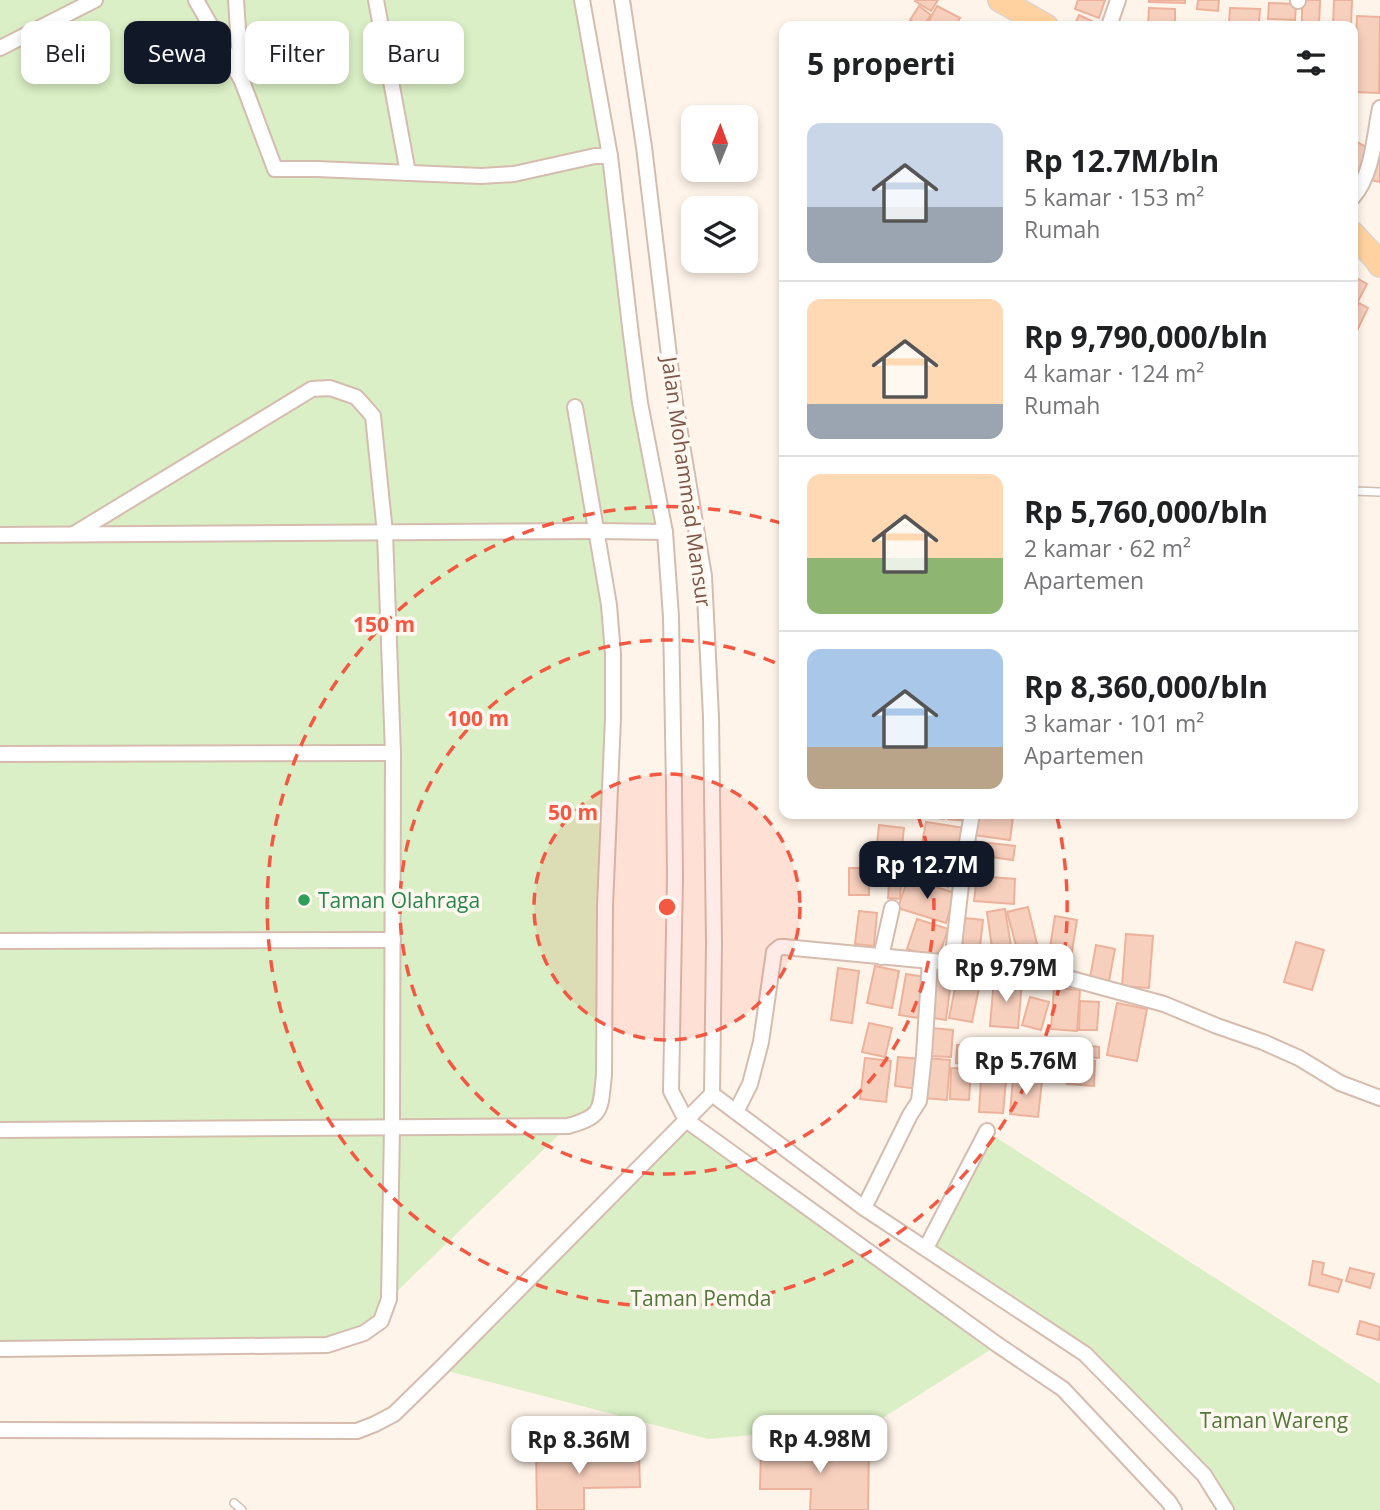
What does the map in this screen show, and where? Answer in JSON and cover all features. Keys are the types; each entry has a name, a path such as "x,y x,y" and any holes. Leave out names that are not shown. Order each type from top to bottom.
{"main road":[{"path":"1000,0 1037,21"},
{"path":"1358,239 1379,260"}],"street":[{"path":"0,48 95,0"},
{"path":"196,0 242,81 275,170 317,169 481,176 514,174 595,156 610,156"},
{"path":"236,0 242,81"},
{"path":"376,0 408,173"},
{"name":"Jalan Mohammad Mansur","path":"582,0 610,156 640,403 666,532 671,617 675,813 671,1091 686,1120"},
{"name":"Jalan Mohammad Mansur","path":"622,0 644,147 674,397 704,576 711,717 712,1094"},
{"path":"1111,21 1118,0"},
{"path":"1358,190 1370,160 1380,108"},
{"path":"0,1349 327,1345 364,1333 381,1321 389,1299 393,753 385,533 373,416 356,397 330,388 312,389 74,534"},
{"path":"0,1130 568,1126 589,1120 597,1112 602,1098 604,1075 605,906 613,718 611,625 575,407"},
{"path":"0,535 666,532"},
{"path":"0,754 393,753"},
{"path":"952,963 971,819"},
{"path":"881,957 892,908"},
{"path":"0,941 393,940"},
{"path":"736,1112 750,1084 761,1042 773,956 777,949 784,947 1022,967 1164,1004 1263,1042 1299,1058 1340,1083 1380,1098"},
{"path":"864,1208 919,1101 930,961"},
{"path":"0,1430 357,1430 375,1424 394,1414 440,1369 712,1094 864,1208 1085,1354 1204,1475 1226,1510"},
{"path":"686,1120 1063,1389 1174,1510"},
{"path":"926,1248 987,1131"}],"lane":[{"path":"1358,491 1380,492"},
{"path":"233,1503 242,1510"}],"green space":[{"name":"Taman Olahraga","path":"0,0 583,0 665,532 598,531 613,661 599,1106 568,1126 389,1299 381,1321 327,1345 0,1349"},
{"name":"Taman Pemda","path":"686,1120 998,1345 873,1424 708,1439 440,1369"},
{"name":"Taman Wareng","path":"994,1136 1380,1384 1380,1510 1226,1510 1204,1474 1085,1354 930,1251"}],"building":[{"path":"916,0 938,0 931,11"},
{"path":"1078,0 1105,0 1099,18 1075,9"},
{"path":"1185,0 1185,3 1149,2"},
{"path":"1198,0 1219,0 1218,11 1197,9"},
{"path":"1302,0 1320,0 1319,21 1302,21"},
{"path":"1334,0 1352,0 1351,21 1333,21"},
{"path":"1269,3 1296,4 1295,20 1268,19"},
{"path":"919,6 931,15 927,21 910,20"},
{"path":"937,6 960,18 958,21 929,21"},
{"path":"1149,8 1175,9 1175,21 1148,21"},
{"path":"1230,8 1260,9 1259,21 1229,21"},
{"path":"1079,15 1092,21 1076,21"},
{"path":"1357,16 1380,17 1379,93 1358,92"},
{"path":"1380,121 1380,182 1370,180"},
{"path":"1358,143 1370,149 1358,173"},
{"path":"1358,279 1367,284 1358,301"},
{"path":"1359,303 1368,308 1358,329"},
{"path":"975,819 1013,819 1010,840 973,835"},
{"path":"926,822 965,828 960,855 921,849"},
{"path":"879,825 904,828 900,865 875,862"},
{"path":"971,841 1015,846 1013,860 969,854"},
{"path":"930,855 957,876 948,887 921,866"},
{"path":"849,868 869,868 869,895 849,895"},
{"path":"890,869 902,870 900,899 888,898"},
{"path":"977,876 1015,879 1014,904 974,901"},
{"path":"908,878 955,893 946,923 898,908"},
{"path":"1028,907 1038,948 1018,953 1007,912"},
{"path":"1005,909 1012,952 993,955 987,912"},
{"path":"859,911 877,913 874,946 855,944"},
{"path":"1055,916 1077,920 1069,970 1047,966"},
{"path":"964,918 983,920 979,956 960,953"},
{"path":"917,919 948,929 938,959 907,949"},
{"path":"1126,934 1153,936 1149,988 1122,986"},
{"path":"1296,942 1324,950 1312,990 1284,982"},
{"path":"1096,945 1115,949 1109,981 1090,978"},
{"path":"875,966 899,971 892,1008 867,1003"},
{"path":"838,968 859,971 852,1023 831,1020"},
{"path":"933,969 952,972 946,1020 927,1017"},
{"path":"906,974 926,977 919,1018 899,1015"},
{"path":"957,979 980,983 972,1022 949,1018"},
{"path":"994,979 1022,982 1018,1028 990,1026"},
{"path":"1054,988 1080,990 1077,1031 1051,1029"},
{"path":"1030,997 1049,1002 1041,1030 1022,1025"},
{"path":"1080,1001 1099,1002 1097,1030 1079,1030"},
{"path":"1117,1003 1147,1009 1137,1061 1107,1055"},
{"path":"869,1023 892,1028 885,1057 862,1052"},
{"path":"931,1028 953,1030 951,1057 929,1056"},
{"path":"1072,1044 1099,1047 1099,1058 1071,1056"},
{"path":"957,1045 974,1046 973,1064 956,1063"},
{"path":"983,1048 1023,1051 1021,1073 981,1070"},
{"path":"898,1057 921,1059 918,1089 895,1086"},
{"path":"865,1058 891,1061 886,1102 860,1099"},
{"path":"927,1058 950,1060 947,1100 924,1098"},
{"path":"1069,1059 1095,1061 1094,1086 1067,1084"},
{"path":"951,1068 971,1069 969,1100 950,1099"},
{"path":"1013,1078 1042,1081 1038,1117 1010,1114"},
{"path":"981,1079 1006,1081 1003,1113 979,1112"},
{"path":"1313,1261 1324,1263 1322,1274 1342,1280 1338,1292 1309,1285"},
{"path":"1350,1268 1374,1274 1370,1288 1346,1281"},
{"path":"1360,1321 1380,1327 1379,1340 1357,1334"},
{"path":"583,1446 583,1456 639,1455 640,1487 584,1488 584,1510 537,1510 536,1447"},
{"path":"761,1448 869,1449 868,1510 810,1510 811,1489 760,1489"}],"place":[{"name":"Taman Olahraga","path":"304,900"}]}
